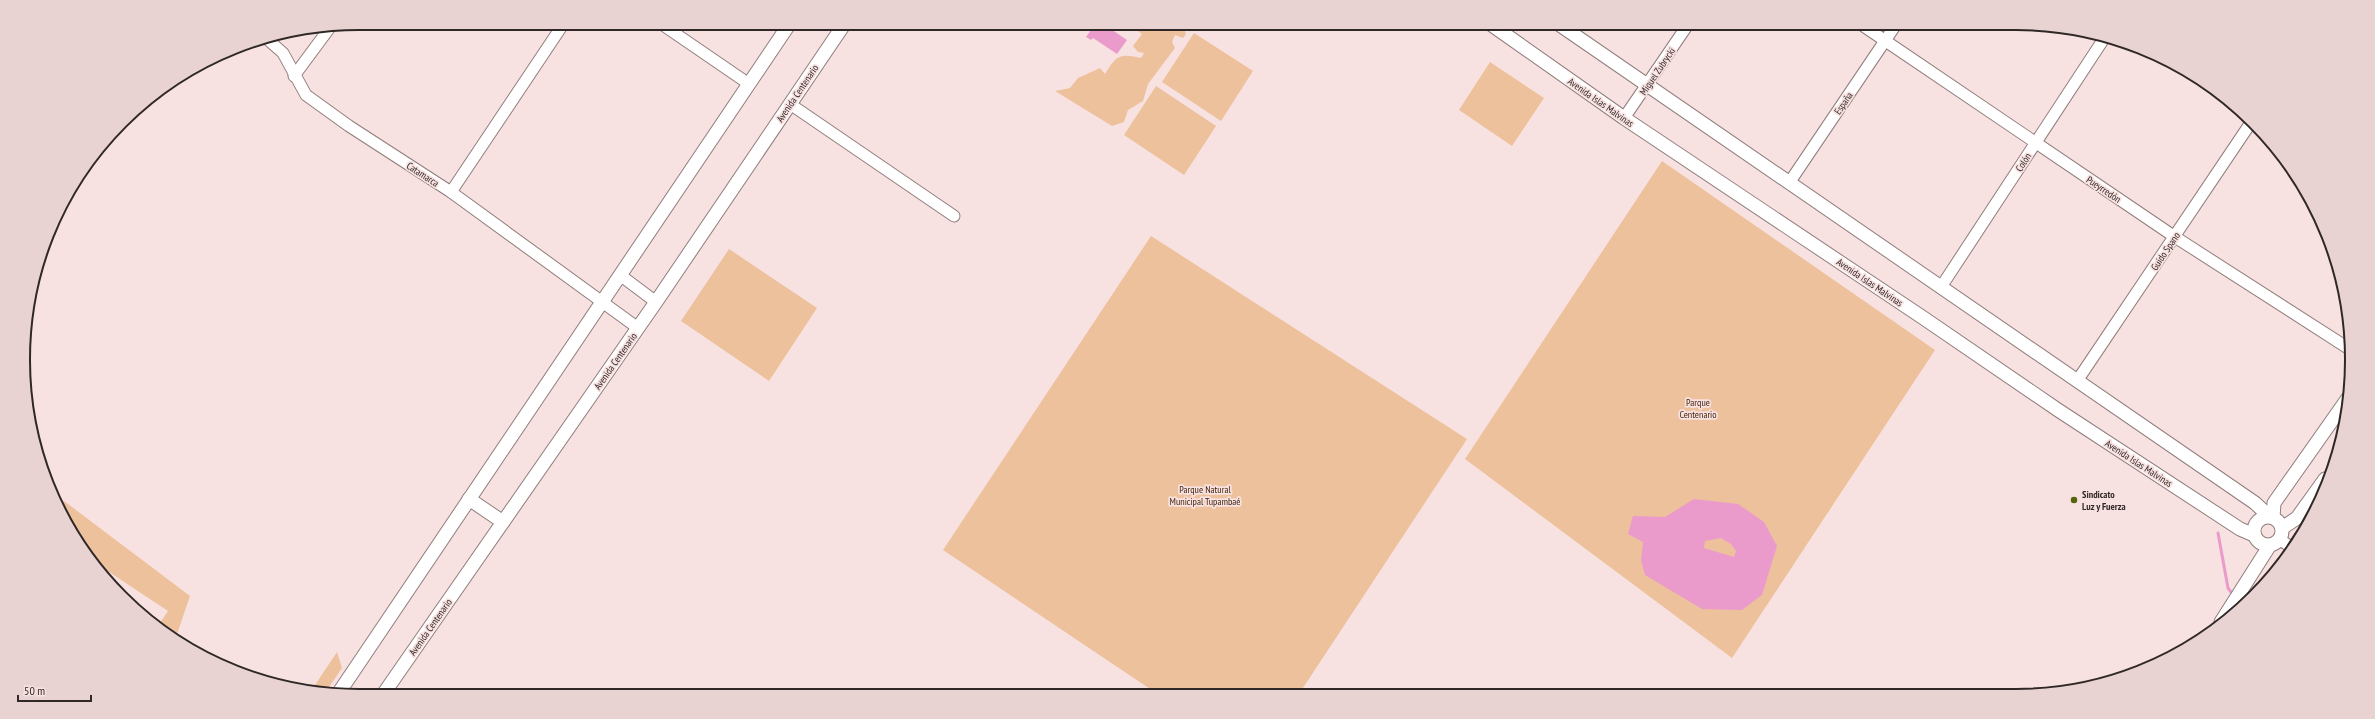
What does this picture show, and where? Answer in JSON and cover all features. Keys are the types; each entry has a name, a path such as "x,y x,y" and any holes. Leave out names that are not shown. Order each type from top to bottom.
{"main road":[{"path":"342,688 785,30"},
{"name":"Avenida Centenario","path":"387,689 656,302 840,30"},
{"name":"Avenida Islas Malvinas","path":"1499,30 1624,118 1922,317 2058,410 2240,529 2269,538"},
{"path":"1567,30 2255,503 2279,522 2269,538 2260,560 2230,609"},
{"path":"2271,517 2274,503 2341,407"},
{"path":"2269,538 2297,518 2320,486"},
{"path":"469,499 503,522"},
{"path":"2269,538 2257,522 2271,517"}],"street":[{"name":"Catamarca","path":"271,42 283,53 294,76 306,95 348,126 450,192 559,30"},
{"path":"670,30 749,84"},
{"name":"Miguel Zubrycki","path":"1624,118 1684,30"},
{"name":"Pueyrredón","path":"1869,30 2175,237 2344,346"},
{"name":"España","path":"1790,183 1892,30"},
{"path":"294,76 327,32"},
{"name":"Colón","path":"1940,287 2102,41"},
{"path":"790,104 954,216"},
{"name":"Guido Spano","path":"2077,381 2248,127"},
{"path":"450,192 638,328"},
{"path":"620,275 656,302"},
{"path":"2269,538 2287,545"}],"green space":[{"path":"1137,30 1185,30 1186,34 1183,38 1175,35 1172,42 1175,48 1148,84 1143,101 1128,110 1124,122 1112,126 1055,91 1070,88 1078,78 1100,68 1105,74 1112,63 1119,57 1128,56 1141,58 1144,53 1138,52 1133,46 1142,34"},
{"path":"1194,33 1253,71 1221,121 1162,82"},
{"path":"1490,62 1544,98 1512,146 1459,110"},
{"path":"1156,86 1216,126 1184,175 1124,135"},
{"name":"Parque Centenario","path":"1662,161 1935,350 1732,658 1465,459"},
{"name":"Parque Natural Municipal Tupambaé","path":"1151,236 1467,439 1302,689 1150,689 943,550"},
{"path":"729,249 817,308 769,381 681,321"},
{"path":"64,501 190,596 177,634 161,622 168,611 106,570 86,543 63,502"},
{"path":"337,652 342,668 329,687 314,686"}],"shaded area":[{"path":"1091,30 1112,30 1127,40 1117,54 1093,38 1091,40 1086,37"},
{"path":"1694,499 1738,504 1764,522 1777,546 1762,595 1742,610 1702,609 1645,575 1641,560 1643,542 1628,534 1633,516 1665,517","holes":["1721,538 1731,544 1736,551 1734,557 1704,548 1705,541"]}],"waterway":[{"path":"2218,533 2228,588 2234,596"}],"place":[{"name":"Sindicato Luz y Fuerza","path":"2074,500"}]}
